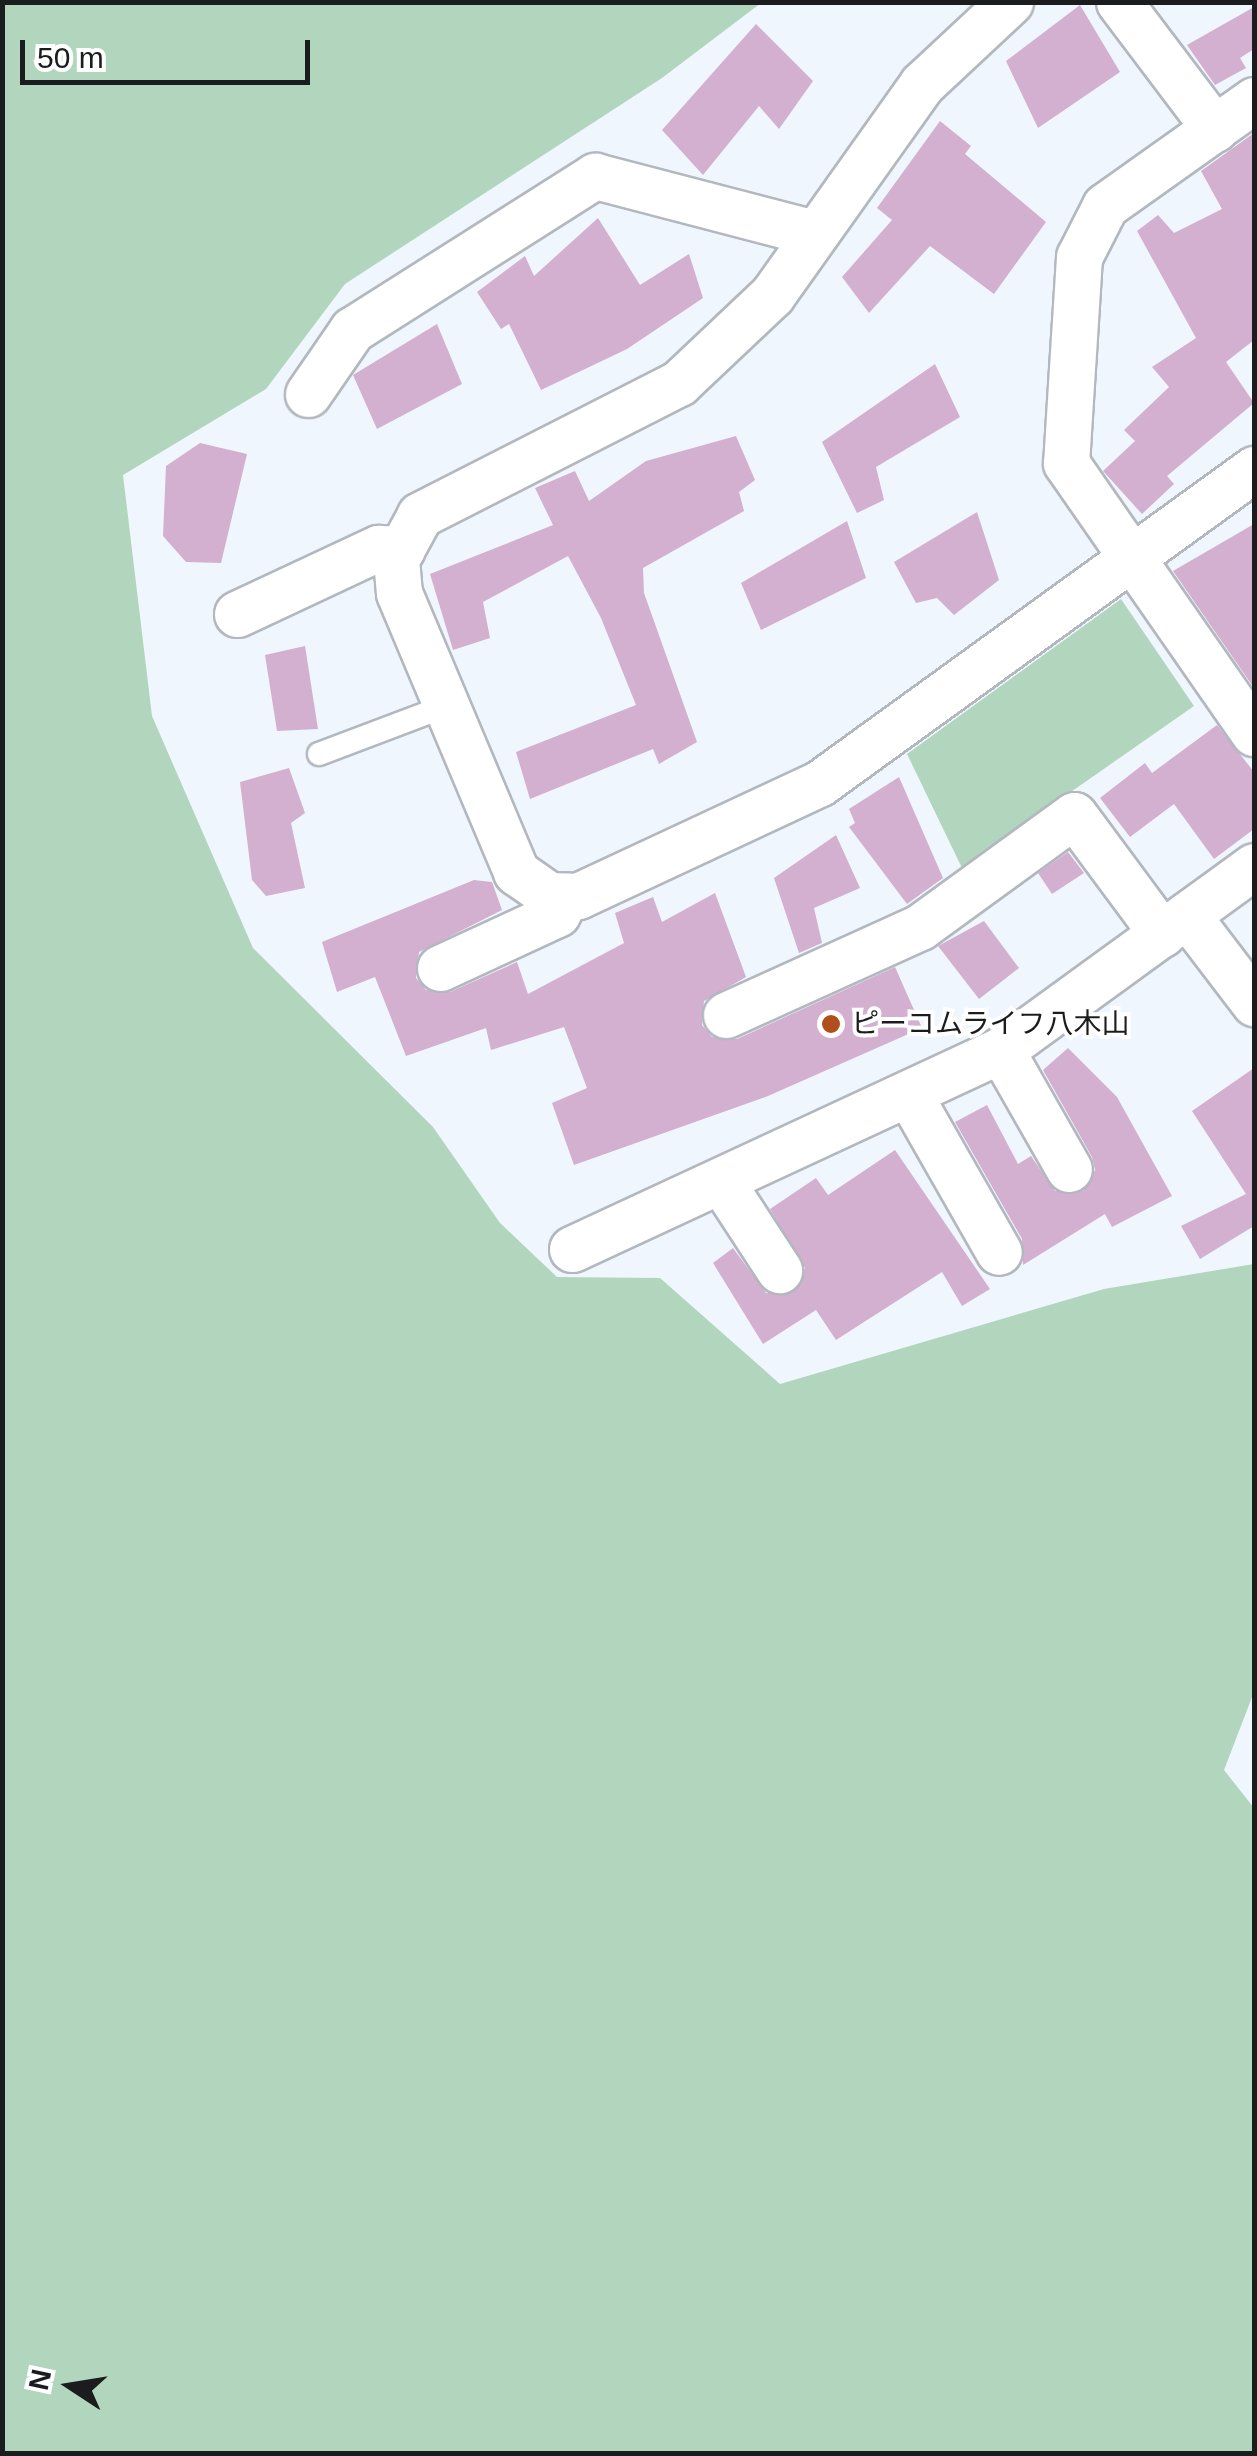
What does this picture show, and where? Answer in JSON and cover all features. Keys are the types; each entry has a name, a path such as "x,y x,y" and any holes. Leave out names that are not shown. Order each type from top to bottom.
{"street":[{"path":"1010,2 922,84 772,295 679,383 420,514 402,549 399,593 516,872 549,895 567,896 820,783 1254,469"},
{"path":"1119,2 1215,129"},
{"path":"1254,100 1105,206 1079,257 1066,463 1254,733"},
{"path":"308,394 352,330 595,176 814,233"},
{"path":"237,614 378,548 402,549"},
{"path":"726,1014 920,927 1074,815 1174,924 1254,1003"},
{"path":"572,1250 911,1098 1000,1050 1254,866"},
{"path":"440,968 557,914 567,896"},
{"path":"1000,1050 1069,1170"},
{"path":"911,1098 999,1252"},
{"path":"723,1184 779,1270"}],"lane":[{"path":"319,754 446,706"}],"green space":[{"path":"3,2 761,3 662,78 345,284 266,389 123,475 152,716 253,948 433,1127 500,1223 557,1277 660,1278 780,1384 1104,1289 1254,1264 1254,1692 1224,1770 1254,1808 1254,2453 3,2453"},
{"path":"1121,599 1194,706 962,868 907,754"}],"building":[{"path":"1080,5 1120,72 1038,128 1006,61"},
{"path":"1254,7 1254,49 1240,58 1246,68 1215,85 1187,45"},
{"path":"756,24 813,81 779,129 759,106 703,175 662,130"},
{"path":"940,121 971,146 965,154 1046,222 994,294 930,246 869,313 842,277 892,220 877,208"},
{"path":"1254,133 1254,340 1226,362 1254,403 1167,476 1174,484 1142,514 1103,471 1135,441 1124,430 1169,387 1152,367 1196,338 1137,231 1158,215 1174,233 1222,209 1201,171"},
{"path":"598,218 640,285 689,254 703,298 627,349 541,390 509,324 501,329 477,292 525,256 534,276"},
{"path":"437,324 462,384 377,429 353,375"},
{"path":"935,364 960,417 876,467 884,500 857,513 822,442"},
{"path":"736,436 755,480 739,492 744,511 643,568 644,593 697,742 659,764 653,749 530,799 516,752 636,705 601,618 568,556 483,602 490,638 453,650 430,574 553,525 535,488 575,471 589,501 646,461"},
{"path":"200,443 247,454 221,563 186,562 163,536 166,466"},
{"path":"977,512 999,580 954,615 937,598 916,603 894,562"},
{"path":"847,521 866,578 761,630 741,583"},
{"path":"1254,524 1254,688 1173,571"},
{"path":"305,646 318,729 277,731 265,655"},
{"path":"1217,725 1254,772 1254,829 1214,859 1174,804 1130,837 1100,798 1145,763 1152,773"},
{"path":"289,768 305,813 291,823 305,888 266,896 252,880 240,782"},
{"path":"899,777 943,878 907,904 849,827 855,823 849,809"},
{"path":"836,835 860,888 814,908 822,943 799,953 774,878"},
{"path":"1068,852 1084,873 1052,894 1038,873"},
{"path":"474,880 492,882 502,910 419,952 416,978 426,990 450,992 517,962 528,994 624,943 615,913 653,897 662,922 715,893 746,977 704,1001 702,1025 712,1037 737,1039 895,967 922,1028 768,1096 574,1165 552,1103 587,1088 564,1027 491,1050 486,1028 406,1056 375,977 337,992 322,942"},
{"path":"984,921 1019,968 979,999 938,946"},
{"path":"1068,1048 1117,1097 1172,1196 1112,1227 1105,1214 1023,1265 1022,1239 955,1122 987,1105 1018,1164 1031,1156 1055,1191 1083,1191 1095,1170 1092,1157 1043,1070"},
{"path":"1254,1068 1254,1226 1200,1259 1181,1226 1246,1194 1192,1111"},
{"path":"895,1150 990,1289 962,1306 942,1272 836,1340 816,1310 763,1344 713,1263 733,1248 766,1293 792,1292 805,1268 770,1209 816,1178 828,1195"}],"place":[{"name":"ピーコムライフ八木山","path":"831,1024"}]}
